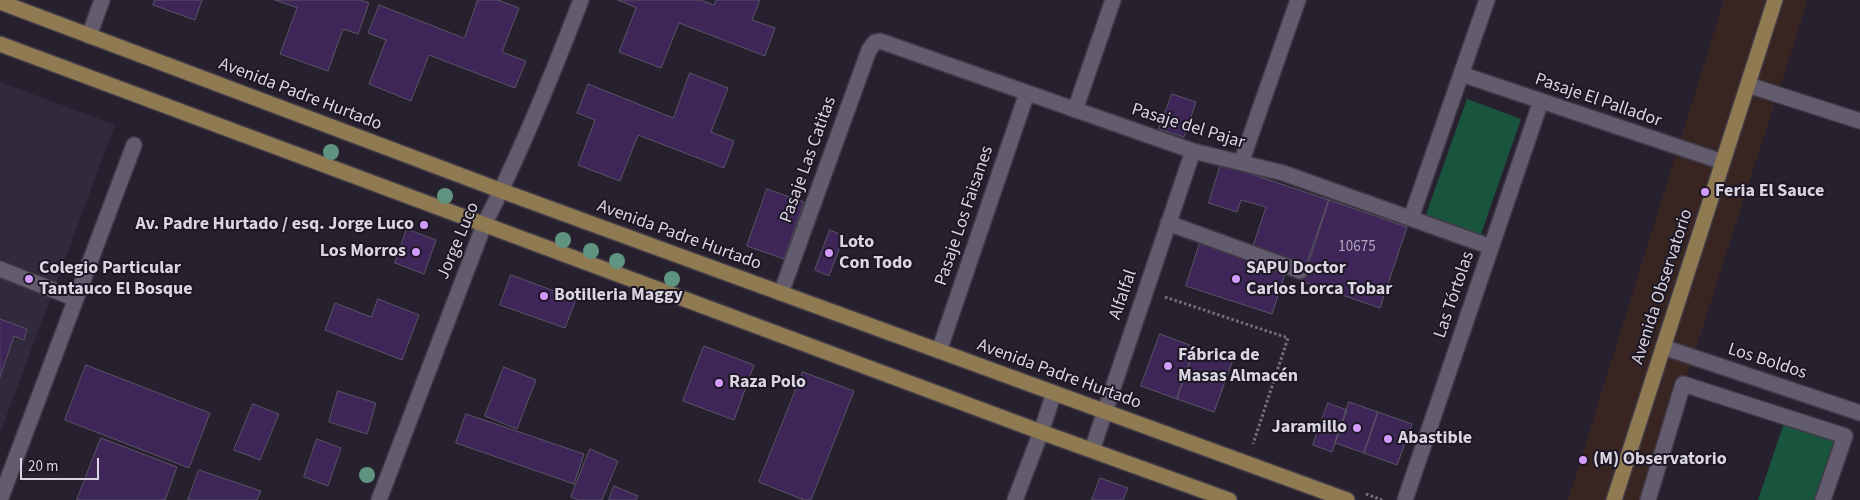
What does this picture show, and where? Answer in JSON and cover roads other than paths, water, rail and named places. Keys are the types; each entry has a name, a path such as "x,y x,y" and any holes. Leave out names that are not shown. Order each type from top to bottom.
{"main road":[{"name":"Avenida Observatorio","path":"1614,500 1775,0"},
{"name":"Avenida Padre Hurtado","path":"0,2 502,191 1347,500"},
{"path":"0,44 1041,432 1229,500"}],"street":[{"path":"89,36 102,0"},
{"name":"Jorge Luco","path":"379,500 484,225 502,191 554,72 581,0"},
{"path":"1075,110 1114,0"},
{"path":"1241,163 1298,0"},
{"path":"1411,218 1487,0"},
{"name":"Pasaje del Pajar","path":"875,42 886,42 1193,151 1284,173 1491,247"},
{"name":"Pasaje Las Catitas","path":"781,293 869,50 875,42"},
{"name":"Pasaje El Pallador","path":"1461,74 1723,162"},
{"path":"1748,85 1860,121"},
{"name":"Pasaje Los Faisanes","path":"939,351 1027,93"},
{"name":"Las Tórtolas","path":"1405,500 1540,101"},
{"path":"0,500 134,145"},
{"name":"Alfalfal","path":"1092,450 1193,151"},
{"path":"1168,223 1300,271"},
{"path":"0,269 76,299"},
{"name":"Los Boldos","path":"1663,347 1860,413"},
{"path":"1648,500 1683,384 1845,436 1823,500"},
{"path":"1015,500 1054,393"}],"place":[{"name":"Feria El Sauce","path":"1705,192"},
{"name":"Av. Padre Hurtado / esq. Jorge Luco","path":"424,225"},
{"name":"Los Morros","path":"416,252"},
{"name":"Loto Con Todo","path":"829,253"},
{"name":"Colegio Particular Tantauco El Bosque","path":"29,279"},
{"name":"SAPU Doctor Carlos Lorca Tobar","path":"1236,279"},
{"name":"Botilleria Maggy","path":"544,296"},
{"name":"Fábrica de Masas Almacén","path":"1168,366"},
{"name":"Raza Polo","path":"719,383"},
{"name":"Jaramillo","path":"1357,428"},
{"name":"Abastible","path":"1388,439"},
{"name":"(M) Observatorio","path":"1583,460"}]}
